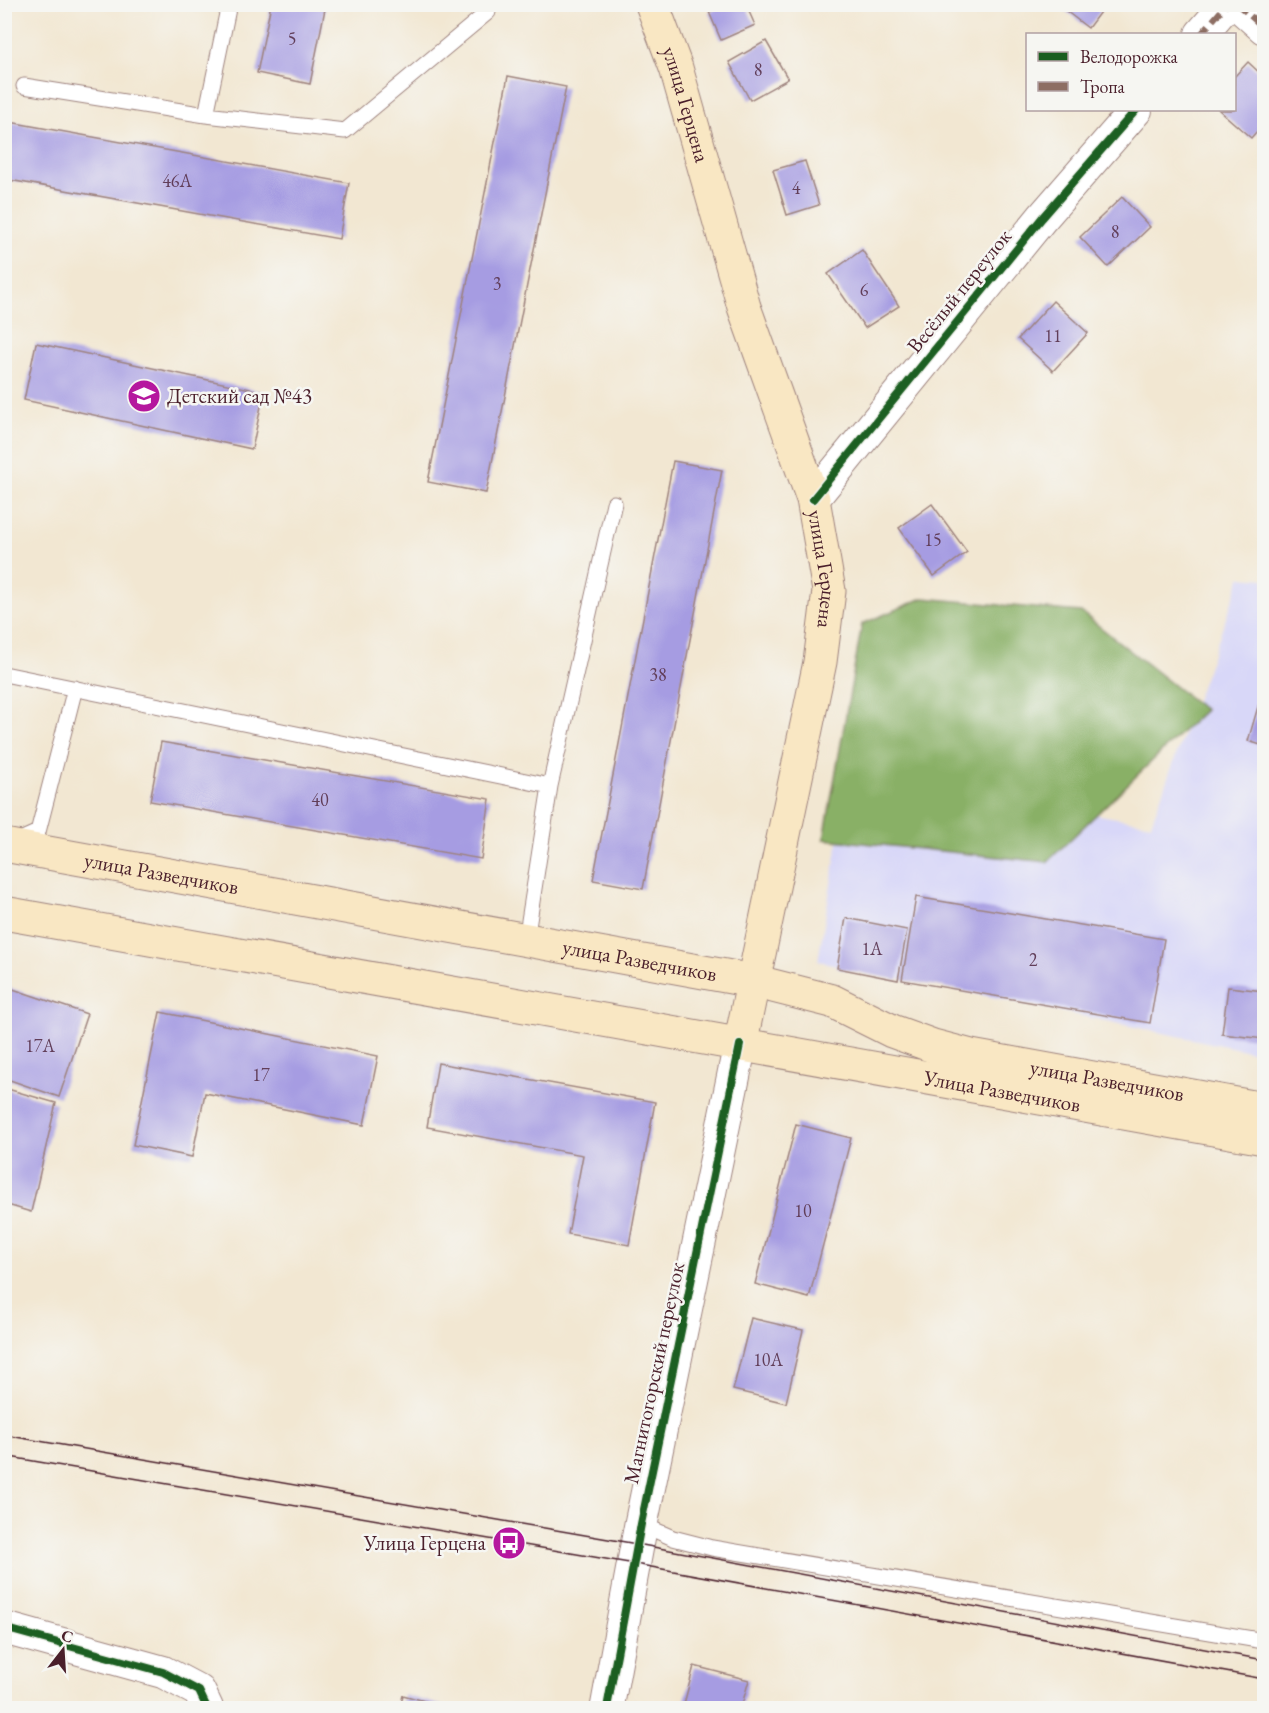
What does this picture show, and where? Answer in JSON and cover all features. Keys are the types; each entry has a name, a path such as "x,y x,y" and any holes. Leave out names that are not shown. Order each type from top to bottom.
{"main road":[{"name":"улица Герцена","path":"652,4 676,68 744,307 813,499 829,591 820,662 740,1045"},
{"name":"улица Разведчиков","path":"5,846 753,981 832,1001 892,1031 933,1046 971,1056 1264,1108"},
{"path":"4,913 740,1045"},
{"name":"Улица Разведчиков","path":"740,1045 1264,1138"}],"street":[{"path":"1202,33 1227,4"},
{"path":"1236,4 1264,28"},
{"name":"Весёлый переулок","path":"813,499 1042,218 1135,111"},
{"name":"Магнитогорский переулок","path":"607,1708 641,1524 740,1045"},
{"path":"4,1628 163,1672 199,1691 207,1708"}],"lane":[{"path":"206,115 230,4"},
{"path":"24,86 206,115 345,131 488,12"},
{"path":"526,940 550,786 614,503"},
{"path":"4,674 550,786"},
{"path":"5,846 39,832 75,688"},
{"path":"641,1524 673,1538 712,1548 1264,1641"}],"shaded area":[{"path":"1241,577 1264,579 1264,1054 818,961 850,771 1151,824"}],"green space":[{"path":"923,598 1081,612 1205,710 1047,862 824,839 862,624"}],"building":[{"path":"271,4 326,4 310,84 257,73"},
{"path":"1057,4 1106,4 1088,28"},
{"path":"725,5 746,5 755,25 721,40 709,12"},
{"path":"766,41 788,79 750,100 729,62"},
{"path":"1248,62 1264,77 1264,123 1251,138 1220,111 1236,111 1236,75"},
{"path":"508,76 566,87 486,493 428,482"},
{"path":"4,121 349,183 339,239 4,179"},
{"path":"805,161 819,205 787,215 773,170"},
{"path":"1122,197 1150,227 1108,267 1080,237"},
{"path":"862,250 899,306 865,328 828,274"},
{"path":"1053,301 1088,333 1053,371 1018,339"},
{"name":"Детский сад №43","path":"36,343 264,392 252,449 24,400"},
{"path":"673,461 722,470 643,889 593,880"},
{"path":"932,504 967,552 934,576 899,528"},
{"path":"1264,686 1264,746 1248,741"},
{"path":"161,742 490,799 481,859 150,801"},
{"path":"916,897 1164,939 1150,1023 902,980"},
{"path":"846,918 907,930 898,980 837,968"},
{"path":"4,986 87,1014 59,1097 4,1078"},
{"path":"1228,987 1264,991 1264,1039 1222,1034"},
{"path":"160,1012 378,1056 364,1125 205,1093 192,1157 133,1145"},
{"path":"438,1063 655,1102 629,1245 568,1234 583,1155 427,1127"},
{"path":"4,1088 56,1103 31,1212 4,1204"},
{"path":"796,1124 851,1138 809,1298 755,1284"},
{"path":"751,1318 803,1330 786,1403 733,1390"},
{"path":"694,1666 749,1680 741,1708 683,1708"},
{"path":"403,1695 450,1708 400,1708"}],"tram line":[{"path":"4,1435 637,1544 1264,1660"},
{"path":"4,1456 635,1564 1264,1679"}],"marked path":[{"path":"1202,33 1227,4"},
{"path":"1237,4 1264,28"}],"cycle path":[{"path":"813,499 1042,218 1135,111"},
{"path":"607,1708 641,1524 740,1045"},
{"path":"4,1628 163,1672 199,1691 207,1708"}],"place":[{"name":"Детский сад №43","path":"144,396"},
{"name":"Улица Герцена","path":"509,1543"}]}
